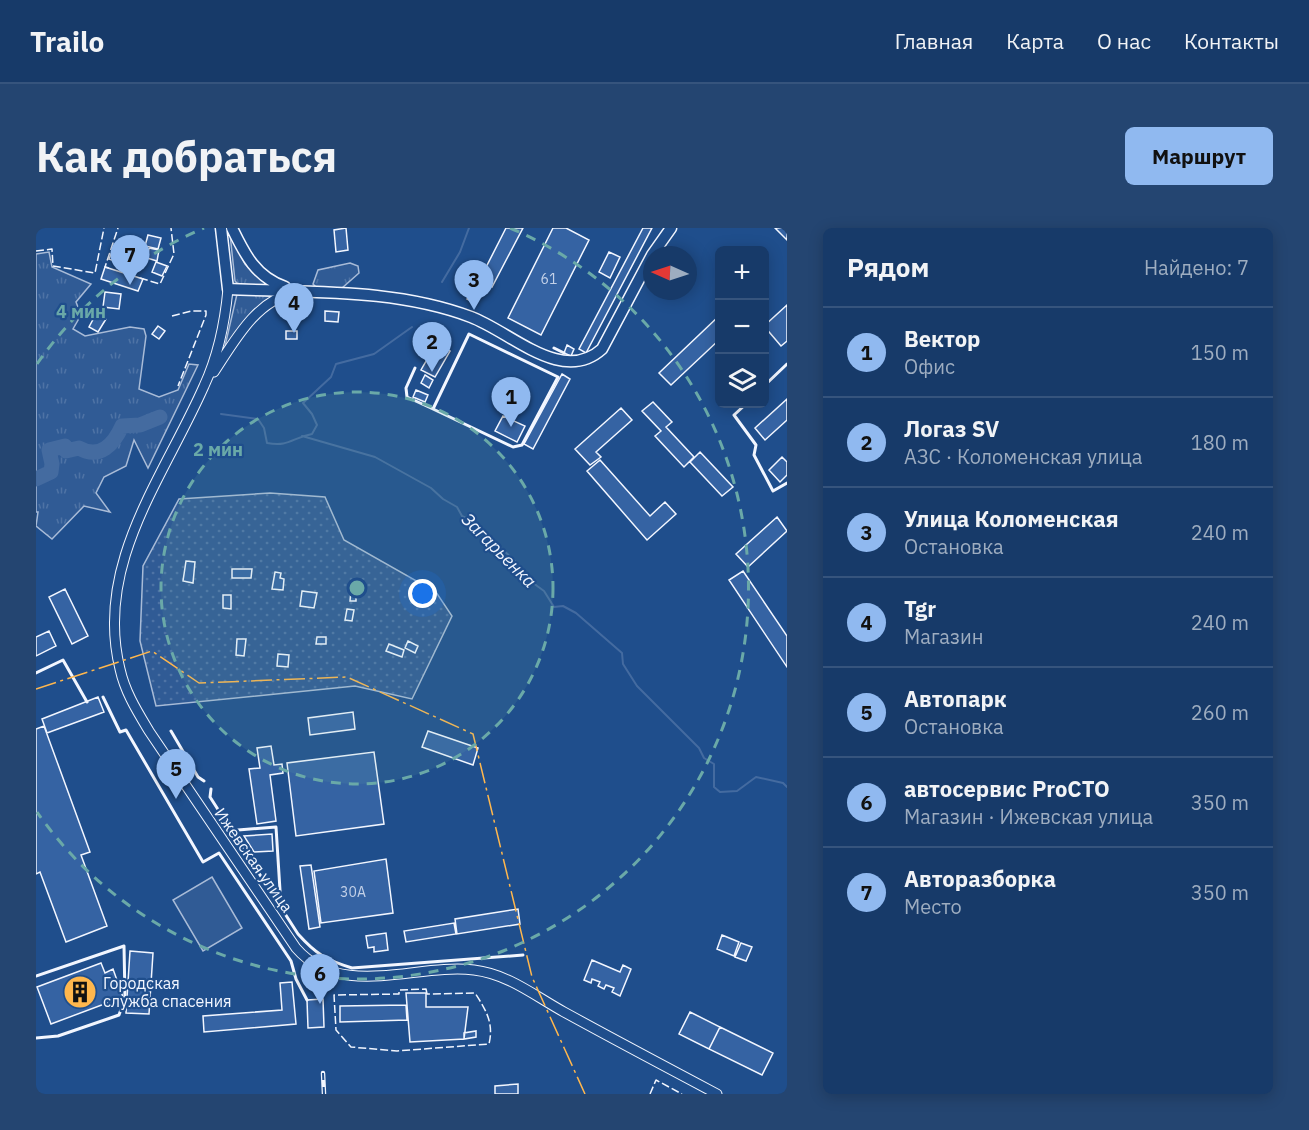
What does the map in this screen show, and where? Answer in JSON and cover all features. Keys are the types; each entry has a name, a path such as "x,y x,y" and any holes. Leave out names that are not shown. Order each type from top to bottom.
{"main road":[{"name":"Ижевская улица","path":"221,228 228,289"},
{"path":"232,228 246,257 264,277 286,288 306,291"},
{"path":"658,246 670,228"},
{"path":"228,289 350,293 444,307 489,325 553,359 582,362 592,359 602,349 643,272"}],"street":[{"name":"Ижевская улица","path":"228,289 222,330 205,386 126,546 117,585 116,646 127,691 149,731 305,958 327,972 354,976 456,970 490,973 525,989 717,1094"},
{"path":"205,386 237,338 257,314 284,295 306,291"}],"green space":[{"path":"230,234 245,264 268,286 238,284 235,281"},
{"path":"49,252 52,267 91,284 76,302 81,315 73,329 85,336 130,327 144,329 146,336 139,389 159,397 178,390 189,364 198,365 148,468 134,440 126,466 104,477 96,493 110,512 84,506 52,539 36,526 38,512 36,512 36,254"},
{"path":"350,263 358,266 359,273 342,288 316,287 313,284 318,270"},
{"path":"237,294 275,296 227,347 225,346"},
{"path":"270,493 325,497 344,540 436,592 452,616 412,699 355,686 156,706 140,641 143,566 179,499"},
{"path":"212,877 242,928 203,951 173,900"}],"building":[{"path":"346,228 348,250 336,252 334,230"},
{"path":"506,228 523,228 492,287 479,281"},
{"path":"553,228 566,228 589,240 541,335 508,318"},
{"path":"643,228 652,228 586,353 579,349"},
{"path":"775,228 787,228 787,240"},
{"path":"148,235 161,238 158,249 145,246"},
{"path":"133,243 141,246 138,254 130,252"},
{"path":"149,248 159,250 157,261 147,258"},
{"path":"112,252 120,255 118,262 109,259"},
{"path":"609,252 620,257 610,278 599,272"},
{"path":"156,262 167,266 162,276 152,272"},
{"path":"105,267 143,279 138,291 101,279"},
{"path":"473,288 480,292 474,303 467,299"},
{"path":"105,292 121,294 119,309 103,307"},
{"path":"787,305 787,341 781,346 769,332 769,321"},
{"path":"325,311 339,312 338,322 325,321"},
{"path":"96,314 106,319 98,332 89,327"},
{"path":"715,320 715,344 671,385 659,373"},
{"path":"158,326 165,331 159,339 152,334"},
{"path":"286,331 297,331 297,339 286,339"},
{"path":"436,344 450,351 435,377 421,370"},
{"path":"567,345 574,349 571,356 564,353"},
{"path":"562,374 570,379 533,449 524,444"},
{"path":"425,375 433,380 429,388 421,383"},
{"path":"416,390 428,395 425,402 413,397"},
{"path":"787,399 787,420 765,440 755,428"},
{"path":"653,402 672,422 666,427 694,457 684,467 655,436 661,431 642,411"},
{"path":"621,408 632,420 596,452 601,457 590,465 575,449"},
{"path":"503,416 525,426 517,442 495,431"},
{"path":"700,452 733,487 722,496 690,462"},
{"path":"782,457 787,462 787,475 780,482 769,470"},
{"path":"600,460 650,516 665,502 676,514 647,540 587,471"},
{"path":"777,517 787,531 748,567 736,554"},
{"path":"186,561 195,562 193,583 183,581"},
{"path":"232,569 252,569 251,578 232,578"},
{"path":"743,571 787,636 787,667 729,580"},
{"path":"275,572 281,573 280,578 284,579 283,590 272,589"},
{"path":"65,589 88,636 72,644 49,597"},
{"path":"351,590 356,590 356,601 350,601"},
{"path":"302,591 317,593 314,608 300,606"},
{"path":"223,595 231,595 231,609 223,608"},
{"path":"347,609 354,610 352,621 345,620"},
{"path":"49,631 56,646 36,656 36,637"},
{"path":"317,637 326,637 326,644 316,644"},
{"path":"237,639 246,639 244,656 236,655"},
{"path":"408,641 418,646 415,653 405,648"},
{"path":"389,644 404,650 402,657 386,651"},
{"path":"278,654 289,655 288,667 277,666"},
{"path":"98,697 104,712 47,733 42,719"},
{"path":"353,712 355,729 310,735 308,718"},
{"path":"44,726 90,852 81,855 107,926 66,942 40,872 36,874 36,729"},
{"path":"428,731 478,748 473,765 422,747"},
{"path":"271,746 274,765 282,764 283,773 270,775 276,821 257,824 249,769 260,768 257,748"},
{"path":"374,752 384,824 296,836 287,763"},
{"path":"272,834 273,851 254,852 244,836"},
{"path":"386,859 393,913 321,923 314,871"},
{"path":"311,865 320,927 309,929 300,866"},
{"path":"518,909 520,924 457,934 455,919"},
{"path":"454,923 456,934 406,942 404,931"},
{"path":"386,933 388,950 374,952 374,947 368,948 366,936"},
{"path":"722,935 739,942 734,956 717,949"},
{"path":"741,943 752,947 746,961 735,957"},
{"path":"130,951 153,953 149,1014 126,1013"},
{"path":"592,960 620,972 623,965 631,969 620,996 612,992 614,988 606,985 604,989 598,986 600,982 592,979 591,983 584,980"},
{"name":"Городская служба спасения","path":"101,963 105,973 113,969 123,997 51,1024 37,987"},
{"path":"292,982 296,1024 204,1032 203,1016 282,1010 280,983"},
{"path":"406,993 426,993 426,1007 468,1007 464,1039 410,1042"},
{"path":"323,999 324,1027 308,1028 307,1000"},
{"path":"406,1005 407,1020 340,1022 340,1006"},
{"path":"690,1012 720,1027 709,1049 679,1034"},
{"path":"720,1027 773,1053 762,1075 709,1049"},
{"path":"476,1031 476,1037 464,1039 464,1033"},
{"path":"518,1084 518,1094 495,1094 495,1086"}],"waterway":[{"path":"442,282 460,252 469,228"},
{"path":"221,414 258,419 264,428 267,443 286,443 312,434 317,425 303,403 331,377 336,364 374,354 412,327"},
{"path":"36,479 51,472 49,450 65,446 66,451 79,448 93,452 100,451 115,439 122,426 140,425 160,417"},
{"name":"Загарьенка","path":"302,436 375,457 431,488 443,499 457,507 462,516 472,521 517,563 529,580 544,591 554,607 563,606 576,613 622,653 623,664 637,686 699,748 704,758 714,764 714,787 720,792 737,791 756,777 783,783 787,787"}],"railway":[{"path":"323,1073 324,1094"}],"fence":[{"path":"36,251 52,249 53,266 95,273 104,228"},
{"path":"109,268 105,267 118,228"},
{"path":"140,278 160,284 174,254 171,228"},
{"path":"172,316 191,311 206,311 178,386"},
{"path":"426,989 427,994 475,993 490,1023 489,1044 397,1051 351,1047 336,1030 334,995 399,994 399,990 426,989"},
{"path":"650,1094 656,1080 682,1094"}],"wall":[{"path":"415,368 406,388 407,397 433,409 469,334 558,377 522,445 513,447 433,409"},
{"path":"554,348 564,353"},
{"path":"769,381 787,364"},
{"path":"742,408 734,415 756,445 754,455 773,491 787,483"},
{"path":"36,673 63,660 87,702"},
{"path":"103,697 120,732 126,730 203,862 219,853 291,961 296,979 307,1000"},
{"path":"171,731 198,777 204,781"},
{"path":"211,789 210,797 298,934 310,947 328,959 352,968 523,955"},
{"path":"234,833 238,830 276,827 281,906"},
{"path":"36,976 124,946 125,998 119,1015 58,1036 36,1038"}],"power":[{"path":"36,689 152,651 199,683 347,677 473,734 532,977 585,1094"}],"place":[{"name":"Авторазборка","path":"130,285"},
{"name":"Улица Коломенская","path":"474,310"},
{"name":"Tgr","path":"294,333"},
{"name":"Логаз SV","path":"432,372"},
{"name":"Вектор","path":"511,427"},
{"name":"Автопарк","path":"176,799"},
{"name":"Городская служба спасения","path":"80,992"},
{"name":"автосервис ProСТО","path":"320,1004"}]}
